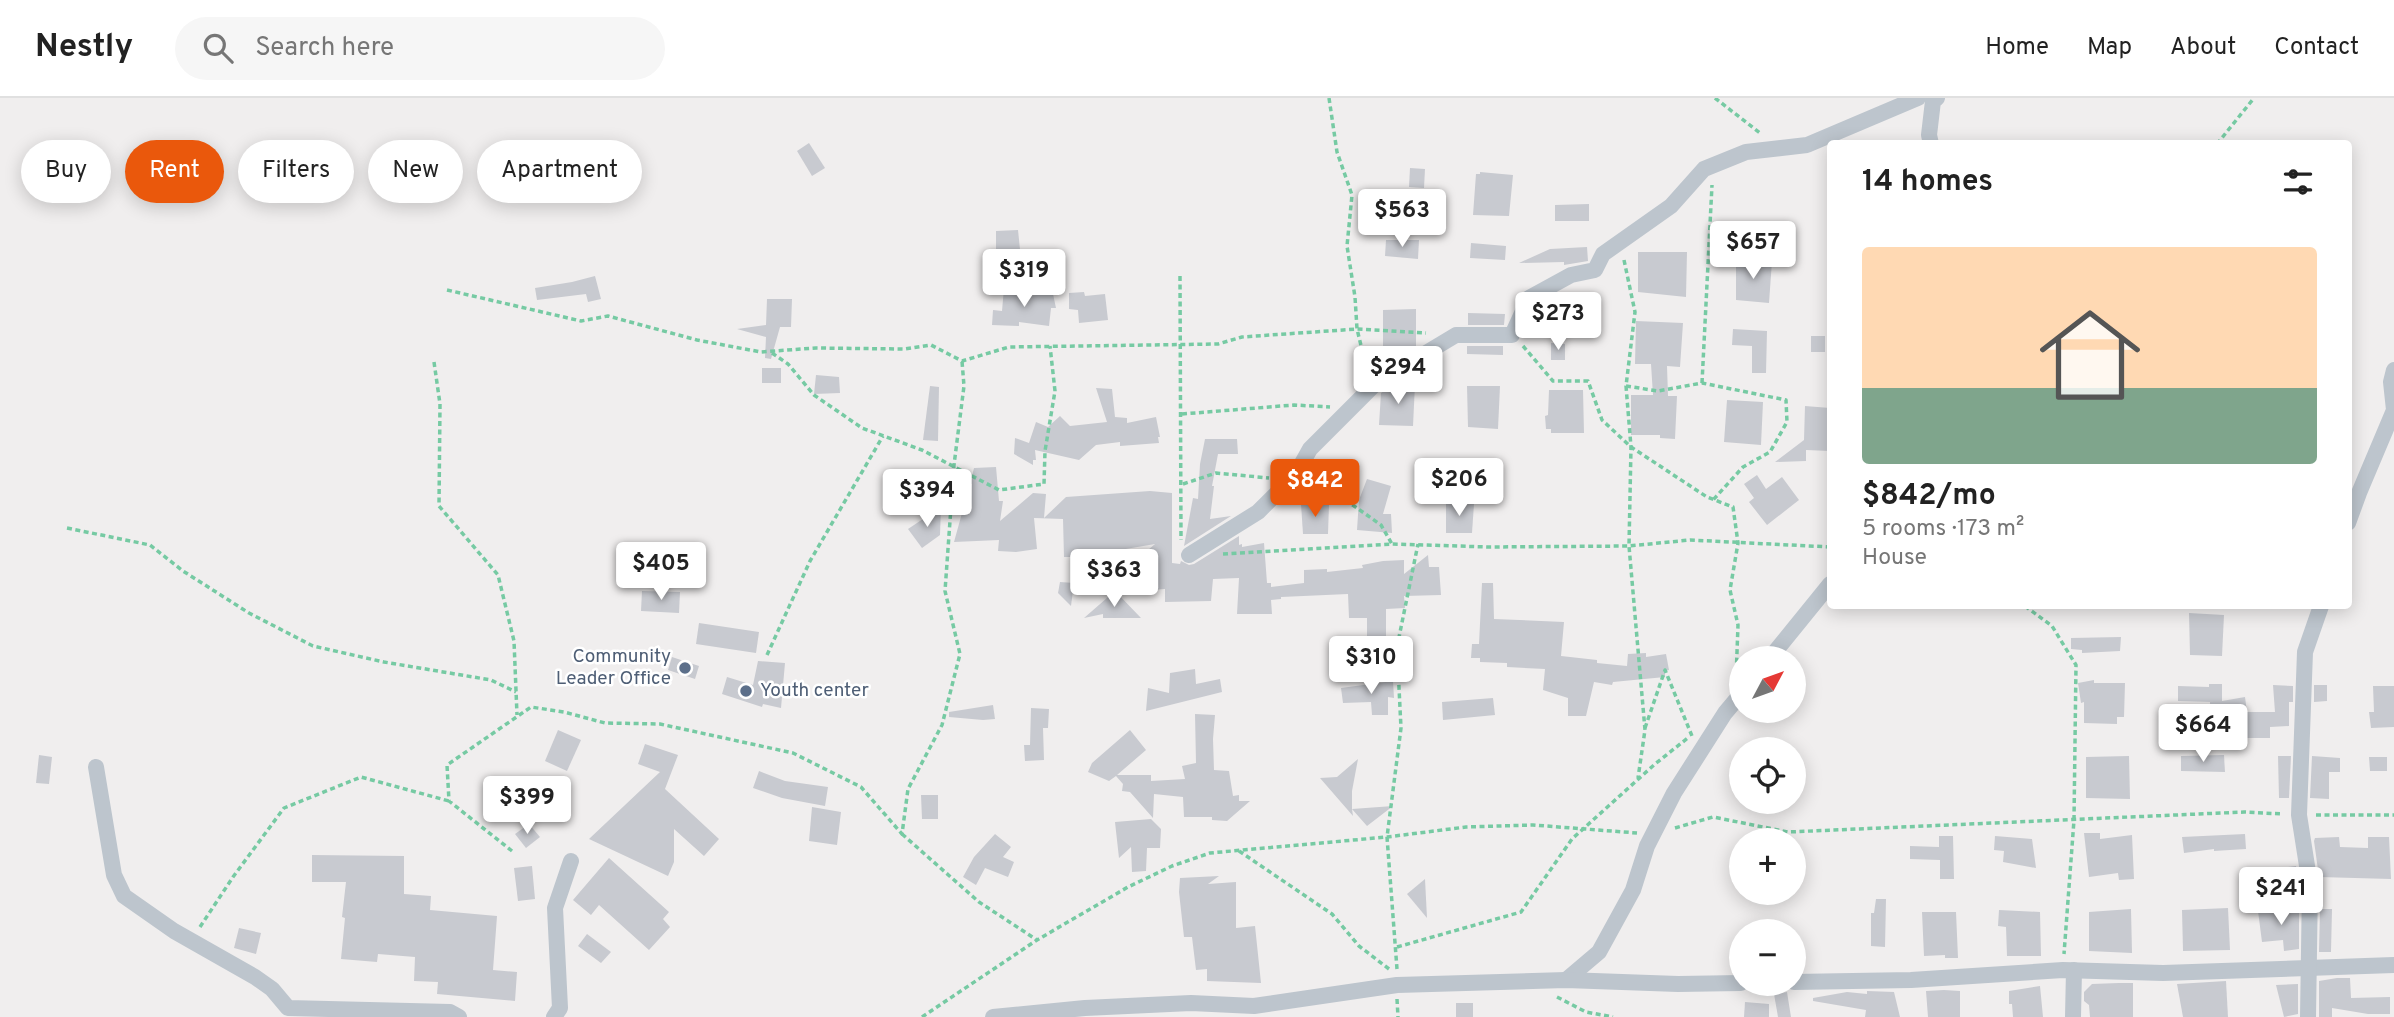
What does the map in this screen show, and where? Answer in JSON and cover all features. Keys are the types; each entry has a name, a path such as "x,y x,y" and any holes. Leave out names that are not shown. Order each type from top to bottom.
{"street":[{"path":"1189,555 1258,512 1296,474 1310,449 1372,387 1456,335 1512,335 1529,298 1571,275 1595,270 1603,254 1671,206 1704,169 1746,152 1807,145 1918,98"},
{"path":"1930,140 1933,102 1937,98"},
{"path":"2352,512 2394,410 2391,382 2394,370"},
{"path":"1780,646 1827,588"},
{"path":"2308,1017 2310,886 2299,815 2305,652 2320,609"},
{"path":"1566,980 1600,952 1633,890 1653,835 1674,793 1729,711"},
{"path":"96,767 114,875 124,896 191,941 272,989 288,1009 450,1012 458,1017"},
{"path":"554,1017 560,1008 555,908 571,860"},
{"path":"1806,982 1911,980 2069,970 2164,973 2394,965"},
{"path":"2069,970 2073,1017"},
{"path":"993,1017 1085,1008 1191,1003 1254,1006 1397,985 1566,980 1729,983"},
{"path":"1191,1003 1211,1017"}],"path":[{"path":"1329,98 1337,152 1352,195 1347,247 1360,348 1372,387"},
{"path":"1716,98 1758,130 1772,149"},
{"path":"2220,140 2254,98"},
{"path":"1702,383 1713,165"},
{"path":"1620,242 1634,312 1626,386 1631,447 1629,546 1644,730"},
{"path":"1180,276 1181,558 1189,555"},
{"path":"447,289 581,321 608,316 697,340 770,351 816,348 905,349 931,345 962,361 1009,347 1218,344 1242,337 1357,329 1456,335"},
{"path":"1512,335 1553,381 1588,381 1602,420 1631,447 1713,500 1733,507 1738,543 1730,590 1738,625 1738,646"},
{"path":"770,351 788,364 814,395 862,428 922,450 999,489 1044,484 1045,451 1055,391 1050,346"},
{"path":"902,834 908,789 942,725 960,654 945,592 954,465 964,386 962,361"},
{"path":"434,362 440,404 439,506 498,575 514,641 517,715"},
{"path":"1626,386 1658,391 1702,383 1786,400 1787,422 1769,452 1743,467 1713,500"},
{"path":"1182,414 1294,405 1316,408 1353,407"},
{"path":"766,655 810,561 883,436"},
{"path":"67,528 150,545 183,571 249,614 313,646 384,662 492,680 516,692"},
{"path":"1220,554 1392,544 1489,547 1629,546 1689,540 1827,547"},
{"path":"1398,1017 1397,947 1387,838 1401,728 1397,647 1418,544"},
{"path":"2029,609 2052,626 2076,665 2069,970"},
{"path":"1637,780 1644,730 1665,670 1699,754"},
{"path":"449,800 447,765 531,707 605,723 660,724 793,753 861,787 902,834 979,902 1037,940"},
{"path":"1397,947 1521,912 1572,839 1700,728"},
{"path":"191,941 233,877 284,808 361,777 449,800 512,851"},
{"path":"922,1017 1037,940 1128,887 1172,866 1210,853 1387,838 1466,827 1534,825 1653,835 1713,817 1788,832 2244,812 2394,815"},
{"path":"1237,850 1332,914 1359,946 1392,972 1397,985"},
{"path":"1528,982 1586,1012 1613,1017"}],"building":[{"path":"809,143 825,168 812,176 797,151"},
{"path":"1410,168 1425,169 1424,188 1409,187"},
{"path":"1480,172 1513,175 1509,216 1473,215 1476,174"},
{"path":"1589,204 1589,221 1555,221 1555,205"},
{"path":"1018,230 1021,259 996,260 996,231"},
{"path":"1386,240 1419,240 1418,259 1385,256"},
{"path":"1471,243 1506,246 1505,260 1470,258"},
{"path":"1587,247 1588,261 1564,265 1564,262 1519,263 1550,249"},
{"path":"1638,252 1687,252 1686,297 1638,292"},
{"path":"1736,260 1772,261 1769,303 1736,300"},
{"path":"595,276 601,299 588,302 586,294 537,300 535,288"},
{"path":"1004,288 1021,289 1021,296 1053,294 1056,308 1051,308 1049,326 1019,322 1019,326 992,325 993,310 1002,311"},
{"path":"1084,292 1085,296 1105,294 1108,320 1079,323 1078,310 1069,309 1069,293"},
{"path":"767,299 792,299 791,327 780,327 771,359 765,358 766,337 737,329 766,325"},
{"path":"1416,309 1416,347 1407,352 1383,351 1383,310"},
{"path":"1468,313 1505,314 1504,325 1468,325"},
{"path":"1553,317 1590,319 1596,325 1587,335 1552,335"},
{"path":"1636,321 1683,323 1680,367 1667,366 1668,396 1677,396 1675,439 1660,438 1660,435 1631,435 1631,395 1653,395 1651,364 1635,364"},
{"path":"1733,329 1767,331 1766,373 1752,373 1752,346 1732,345"},
{"path":"1811,336 1825,336 1825,352 1811,352"},
{"path":"1551,343 1565,344 1565,360 1551,360"},
{"path":"1467,346 1503,346 1503,355 1467,354"},
{"path":"762,368 781,368 781,383 762,383"},
{"path":"816,375 839,377 840,393 814,394"},
{"path":"1395,384 1415,384 1413,426 1379,425 1381,393"},
{"path":"930,386 939,387 938,441 923,440"},
{"path":"1467,386 1500,386 1498,429 1468,427"},
{"path":"1096,388 1112,389 1115,417 1127,418 1127,423 1156,417 1159,443 1120,446 1120,442 1096,445 1079,460 1035,450 1036,460 1033,460 1033,465 1014,454 1015,438 1029,443 1036,422 1048,427 1060,416 1070,426 1107,422"},
{"path":"1549,390 1583,390 1584,433 1551,433 1551,429 1546,429"},
{"path":"1727,400 1763,402 1761,445 1724,442"},
{"path":"1805,406 1827,408 1827,451 1806,450 1806,461 1775,462 1804,440"},
{"path":"1205,439 1237,439 1238,454 1218,454 1212,486 1210,519 1231,516 1184,546 1193,498 1198,499"},
{"path":"996,467 999,501 1003,501 1000,521 1033,493 1046,494 1044,518 1066,497 1150,491 1172,493 1172,563 1180,564 1181,561 1194,564 1239,536 1239,545 1242,544 1242,547 1264,543 1267,583 1271,583 1271,587 1304,583 1304,570 1327,569 1327,572 1363,568 1362,565 1383,561 1404,560 1404,574 1428,555 1429,567 1439,567 1441,595 1404,596 1405,608 1386,609 1386,655 1367,655 1367,618 1349,618 1348,594 1281,597 1271,600 1272,614 1237,614 1239,578 1213,579 1211,601 1165,602 1165,589 1135,591 1134,562 1155,544 1114,551 1089,550 1093,554 1087,557 1064,557 1063,519 1034,518 1037,549 998,551 999,540 954,542 962,513 970,514 970,484 974,468"},
{"path":"1757,475 1766,489 1782,477 1799,500 1767,525 1749,502 1754,498 1744,484"},
{"path":"1367,479 1391,486 1383,514 1391,514 1392,533 1357,530 1359,500"},
{"path":"1446,503 1474,504 1472,533 1446,533"},
{"path":"1301,504 1329,505 1328,534 1303,534"},
{"path":"941,507 940,535 922,548 908,529"},
{"path":"1060,582 1074,583 1071,606 1058,593"},
{"path":"1482,583 1493,583 1494,619 1564,622 1561,656 1627,666 1628,654 1646,653 1646,657 1666,654 1669,670 1665,671 1665,677 1613,682 1612,685 1594,682 1586,716 1568,716 1568,698 1543,690 1545,669 1507,667 1507,663 1480,662 1480,658 1471,658 1472,644 1479,644"},
{"path":"642,591 680,592 679,613 641,611"},
{"path":"1115,591 1141,618 1103,618 1103,614 1084,618"},
{"path":"2189,613 2224,615 2222,656 2190,655"},
{"path":"699,623 759,632 756,653 696,644"},
{"path":"2121,637 2120,651 2082,653 2082,650 2071,649 2071,638"},
{"path":"672,657 699,666 695,679 668,670"},
{"path":"758,661 785,663 781,708 763,704 762,707 722,694 727,677 753,685"},
{"path":"1195,669 1196,684 1220,679 1222,692 1146,711 1148,688 1169,693 1170,673"},
{"path":"2094,680 2094,683 2125,683 2124,717 2117,717 2117,724 2084,723 2084,702 2081,703 2078,683"},
{"path":"1393,681 1394,698 1388,697 1388,715 1372,715 1371,702 1343,703 1341,688"},
{"path":"2209,684 2222,684 2222,701 2245,697 2247,712 2275,712 2273,685 2293,686 2293,702 2289,702 2289,726 2270,727 2270,738 2247,738 2247,727 2211,729 2210,702 2214,702 2178,701 2178,686 2209,687"},
{"path":"2314,685 2327,685 2327,701 2314,702"},
{"path":"2373,686 2394,686 2394,727 2371,728 2369,712 2374,712"},
{"path":"1493,698 1495,715 1443,720 1442,702"},
{"path":"993,705 995,719 949,717 949,712"},
{"path":"1031,708 1049,709 1048,728 1043,728 1044,760 1025,761 1024,745 1030,745"},
{"path":"1195,714 1215,715 1214,770 1229,771 1233,796 1239,795 1239,801 1250,801 1227,821 1212,820 1212,817 1184,817 1183,797 1154,794 1153,818 1130,792 1122,791 1123,784 1116,776 1109,781 1088,772 1092,763 1130,730 1146,750 1117,775 1151,775 1151,781 1185,779 1182,766 1196,763"},
{"path":"558,730 581,740 567,771 545,761"},
{"path":"645,744 678,755 665,789 719,839 704,856 674,829 674,862 668,876 589,839 660,772 638,764"},
{"path":"39,755 52,757 49,784 36,783"},
{"path":"2224,755 2225,772 2181,771 2181,756"},
{"path":"2129,756 2130,799 2086,798 2086,757"},
{"path":"2278,756 2291,756 2289,798 2279,798"},
{"path":"2312,756 2340,758 2340,772 2329,772 2329,799 2310,798"},
{"path":"2369,757 2387,757 2387,771 2370,771"},
{"path":"1358,759 1352,791 1353,816 1320,778 1337,777"},
{"path":"759,771 785,781 828,787 825,806 782,798 753,788"},
{"path":"921,795 938,795 938,819 922,819"},
{"path":"1393,806 1367,826 1352,809"},
{"path":"812,807 841,812 837,845 809,841"},
{"path":"1151,819 1161,829 1160,848 1147,848 1146,871 1132,872 1131,847 1119,858 1115,822"},
{"path":"529,824 540,837 526,848 515,834"},
{"path":"2084,833 2100,833 2100,839 2132,835 2134,879 2119,880 2118,873 2089,877"},
{"path":"995,834 1011,847 1003,857 1014,862 1008,877 985,868 976,885 963,877 974,857"},
{"path":"2245,834 2246,849 2184,853 2182,837"},
{"path":"1939,836 1953,836 1954,879 1940,879 1940,860 1910,859 1910,846 1939,847"},
{"path":"1995,836 2032,839 2036,868 2003,862 2004,851 1994,850"},
{"path":"2339,837 2340,847 2368,848 2368,837 2389,837 2391,879 2319,877 2315,838"},
{"path":"312,855 404,856 404,894 431,896 430,910 497,916 493,970 517,972 515,1001 437,994 438,982 414,981 415,957 378,954 377,962 341,959 346,882 312,882"},
{"path":"609,858 669,912 663,919 670,927 649,950 599,905 591,915 573,900"},
{"path":"532,866 535,899 518,901 514,868"},
{"path":"2296,866 2297,872 2281,884 2270,869"},
{"path":"1219,876 1208,884 1236,882 1236,928 1255,926 1261,983 1207,981 1207,969 1196,970 1192,937 1184,937 1180,878"},
{"path":"1425,879 1427,918 1407,894"},
{"path":"1876,899 1886,899 1885,947 1871,946 1871,913 1874,913"},
{"path":"2228,908 2230,950 2183,951 2182,910"},
{"path":"2299,908 2299,949 2284,951 2283,940 2262,942 2258,911"},
{"path":"2131,909 2132,953 2089,951 2089,912"},
{"path":"2320,909 2332,909 2331,952 2319,952"},
{"path":"1999,910 2040,912 2041,956 2007,956 2006,927 1998,926"},
{"path":"1922,912 1956,912 1958,958 1945,958 1945,955 1924,956"},
{"path":"239,928 261,933 256,954 234,948"},
{"path":"587,934 611,952 601,963 578,946"},
{"path":"2350,978 2351,998 2390,997 2390,1014 2368,1014 2332,1008 2332,1017 2319,1017 2319,981"},
{"path":"2226,981 2228,1017 2183,1017 2177,984"},
{"path":"2133,983 2133,1017 2090,1017 2089,1005 2084,1001 2084,992 2092,984"},
{"path":"2298,984 2298,1014 2284,1017 2276,985"},
{"path":"2040,986 2043,1017 2013,1017 2009,991"},
{"path":"1867,991 1894,992 1900,1017 1865,1017 1866,1010 1813,1001 1813,998 1847,992 1867,994"},
{"path":"1926,991 1960,991 1960,1017 1928,1017"},
{"path":"1774,996 1788,996 1791,1017 1778,1017"},
{"path":"1745,1002 1769,1004 1769,1017 1744,1017"},
{"path":"1456,1003 1473,1003 1473,1017 1456,1017"}],"place":[{"name":"Community Leader Office","path":"685,668"},
{"name":"Youth center","path":"746,691"}]}
